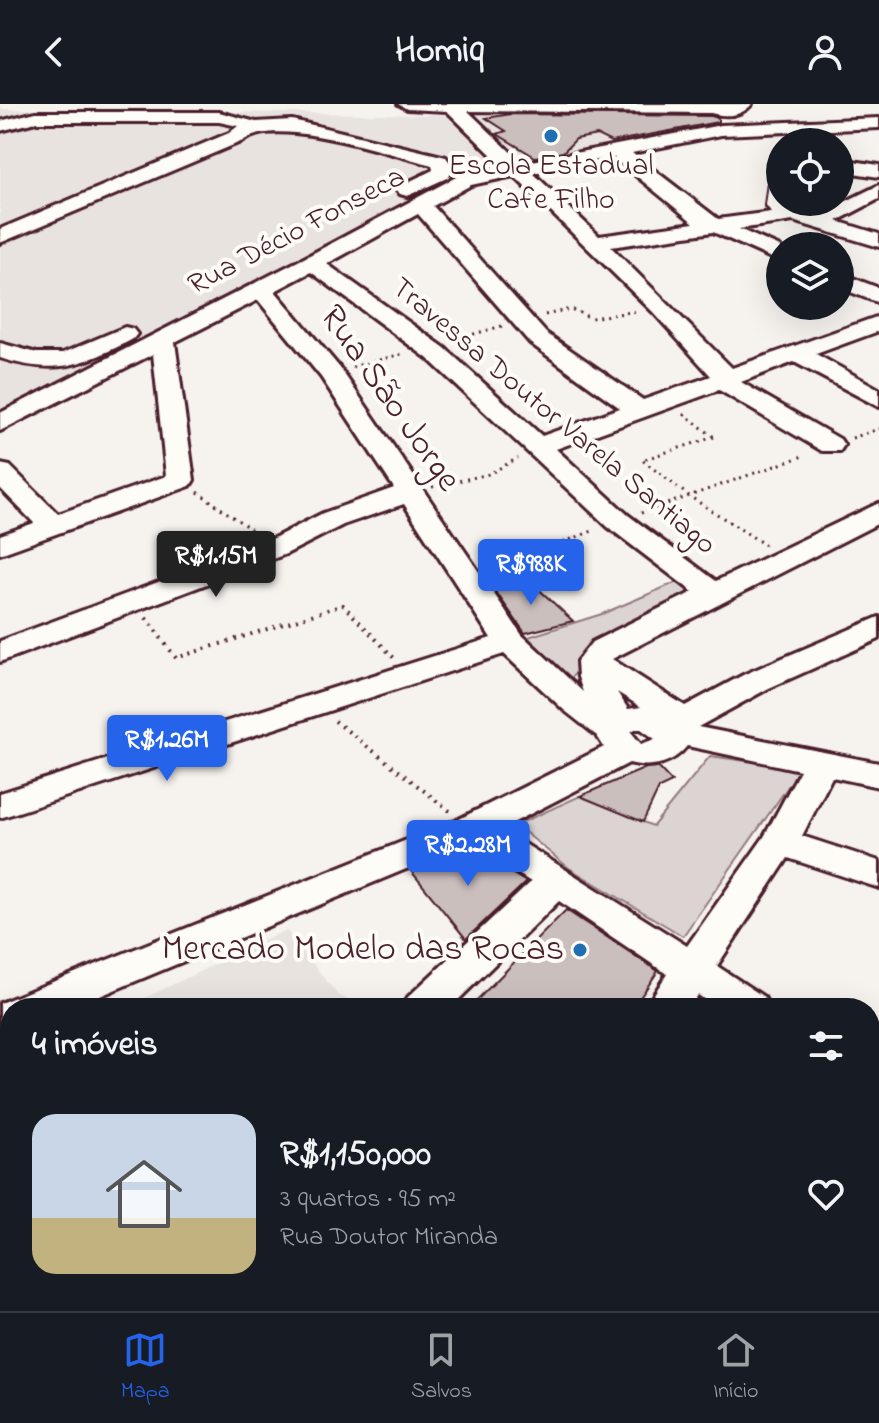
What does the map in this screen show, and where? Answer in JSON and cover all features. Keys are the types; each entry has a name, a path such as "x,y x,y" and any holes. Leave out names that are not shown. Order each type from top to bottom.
{"street":[{"path":"407,104 637,107 717,117 737,110 743,104"},
{"path":"451,105 661,307 724,379 831,445"},
{"path":"0,126 25,118 219,117 241,120 248,123 248,128"},
{"name":"Rua Décio Fonseca","path":"0,423 261,289 309,253 465,180 679,138 717,117 805,128 879,123"},
{"path":"0,237 236,137 248,128 292,125 432,158 443,167 442,173 309,253"},
{"path":"854,135 879,139"},
{"path":"679,138 737,147"},
{"path":"615,149 713,227 766,249"},
{"path":"854,168 877,172"},
{"path":"819,223 879,191"},
{"path":"419,203 538,338 640,410"},
{"path":"857,205 879,208"},
{"path":"595,243 779,216"},
{"path":"797,216 873,234"},
{"name":"Travessa Doutor Varela Santiago","path":"309,253 428,347 618,521 713,593"},
{"path":"854,286 879,296"},
{"name":"Rua São Jorge","path":"261,289 331,373 510,642 576,703 619,735"},
{"path":"537,447 879,323"},
{"path":"0,350 29,360 57,363 140,326"},
{"path":"0,545 180,480 163,340"},
{"path":"797,354 879,399"},
{"path":"0,472 54,526"},
{"path":"0,652 276,548 333,519 410,492"},
{"path":"674,727 673,741 667,750 655,755 639,755 619,735 591,674 593,661 603,649 879,512"},
{"path":"674,727 757,681 875,633"},
{"path":"0,806 510,642"},
{"path":"593,661 674,727 879,775"},
{"path":"54,998 472,828 619,735"},
{"path":"672,998 780,842 821,763"},
{"path":"472,828 557,880 734,998"},
{"path":"780,842 879,875"},
{"path":"433,998 557,880"}],"path":[{"path":"331,373 571,309 591,318 661,307"},
{"path":"666,401 714,437 642,460 689,496 752,537"},
{"path":"459,568 554,546 879,429"},
{"path":"410,492 489,474 537,447"},
{"path":"180,480 276,548"},
{"path":"132,601 176,658 343,605 409,674"},
{"path":"316,705 366,748 472,828"}],"shaded area":[{"path":"0,109 450,115 502,166 453,178 0,416"},
{"name":"Escola Estadual Cafe Filho","path":"466,111 699,112 722,125 523,164"},
{"path":"677,582 695,596 584,663 566,684 528,637 602,614"},
{"path":"710,756 790,767 799,771 683,936 569,868 516,825 580,796 653,826"},
{"path":"286,930 338,995 345,998 145,998"}],"building":[{"name":"Escola Estadual Cafe Filho","path":"511,114 711,116 718,118 718,122 611,142 597,135 576,139 563,152 535,157 497,134 506,131 486,118"},
{"path":"531,582 573,621 525,633 493,588"},
{"path":"658,767 672,782 659,788 643,822 580,796 646,768"},
{"path":"469,847 526,882 466,939 411,871 444,858 448,862"},
{"name":"Mercado Modelo das Rocas","path":"566,910 658,971 640,998 479,998"}],"place":[{"name":"Escola Estadual Cafe Filho","path":"551,136"},
{"name":"Mercado Modelo das Rocas","path":"580,950"}]}
